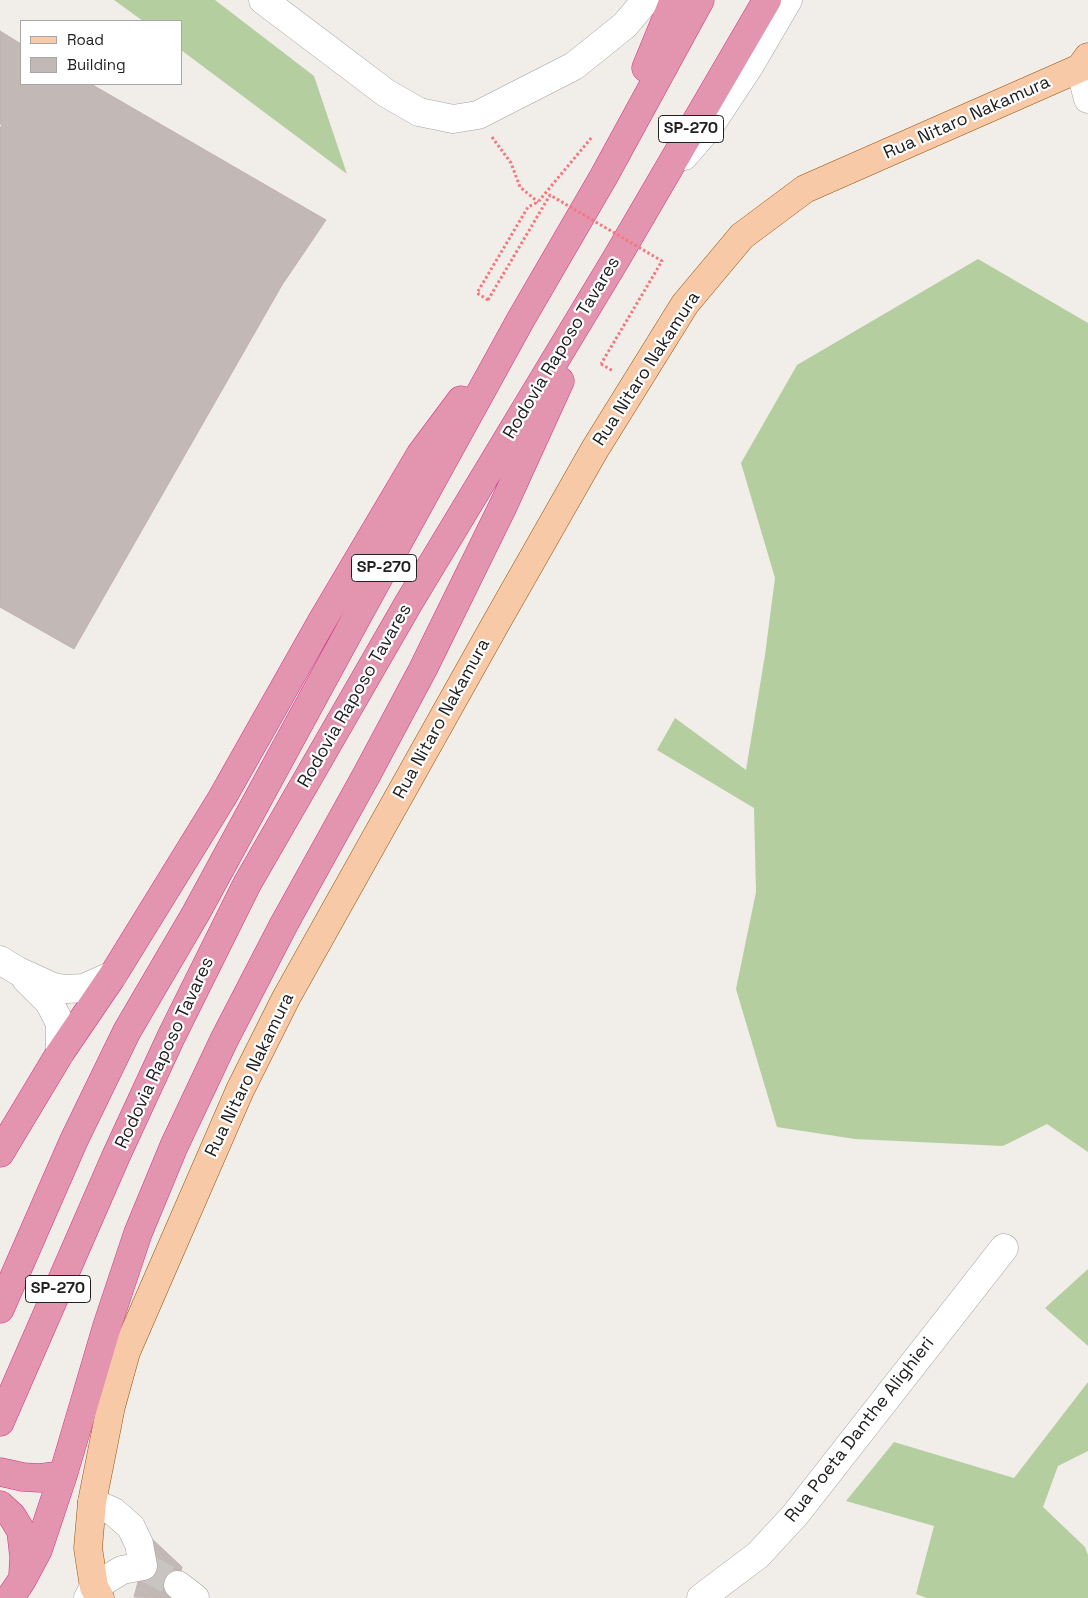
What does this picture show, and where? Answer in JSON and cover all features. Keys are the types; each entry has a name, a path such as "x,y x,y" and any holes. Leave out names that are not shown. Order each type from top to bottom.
{"highway":[{"path":"604,176 642,76 674,0"},
{"name":"Rodovia Raposo Tavares","path":"0,1309 74,1140 127,1031 196,913 522,319 604,176 700,0"},
{"name":"Rodovia Raposo Tavares","path":"0,1422 116,1156 171,1037 247,884 413,596 616,259 767,0"},
{"path":"16,1589 38,1550 107,1326 138,1233 174,1146 224,1040 271,949 423,669 503,506 616,259"},
{"path":"0,1153 60,1053 114,975 222,798 322,621 420,455 522,319"},
{"path":"0,1472 23,1477 40,1478 62,1475"},
{"path":"0,1505 12,1516 21,1531 24,1557 16,1589"}],"main road":[{"name":"Rua Nitaro Nakamura","path":"94,1594 88,1548 92,1502 111,1406 126,1352 240,1090 278,1014 353,877 595,449 685,304 742,236 805,189 1084,63"}],"street":[{"path":"263,0 386,93 419,112 453,119 478,115 574,66 625,26 646,0"},
{"path":"656,189 709,126 750,65 788,0"},
{"path":"1084,63 1088,99"},
{"path":"9,965 53,986 66,989 84,988 114,975"},
{"path":"9,965 50,1002 60,1023 60,1053"},
{"name":"Rua Poeta Danthe Alighieri","path":"700,1598 758,1555 794,1515 1004,1248"},
{"path":"92,1502 114,1512 130,1527 139,1544 143,1566 122,1570 94,1594"}],"path":[{"path":"478,115 511,163 520,187 538,202"},
{"path":"593,136 538,202 528,207 477,293 488,300 550,195 662,261 601,364 613,372"}],"green space":[{"path":"114,0 215,0 314,76 347,174 182,51 182,20 142,20"},
{"path":"978,259 1088,323 1088,1152 1047,1124 1003,1146 855,1139 777,1127 736,989 756,892 754,808 657,750 675,718 746,770 765,655 775,578 741,463 797,365"},
{"path":"1088,1269 1088,1346 1045,1308"},
{"path":"1088,1382 1088,1451 1058,1466 1043,1507 1085,1547 1088,1555 1088,1598 927,1598 916,1594 934,1526 846,1501 894,1442 1014,1478"}],"building":[{"path":"0,31 20,43 20,85 93,85 326,220 282,285 74,649 0,607 0,128 2,125 0,124"},
{"path":"150,1537 182,1567 175,1595 178,1598 134,1597"}],"tunnel":[{"path":"143,1566 178,1585"}]}
